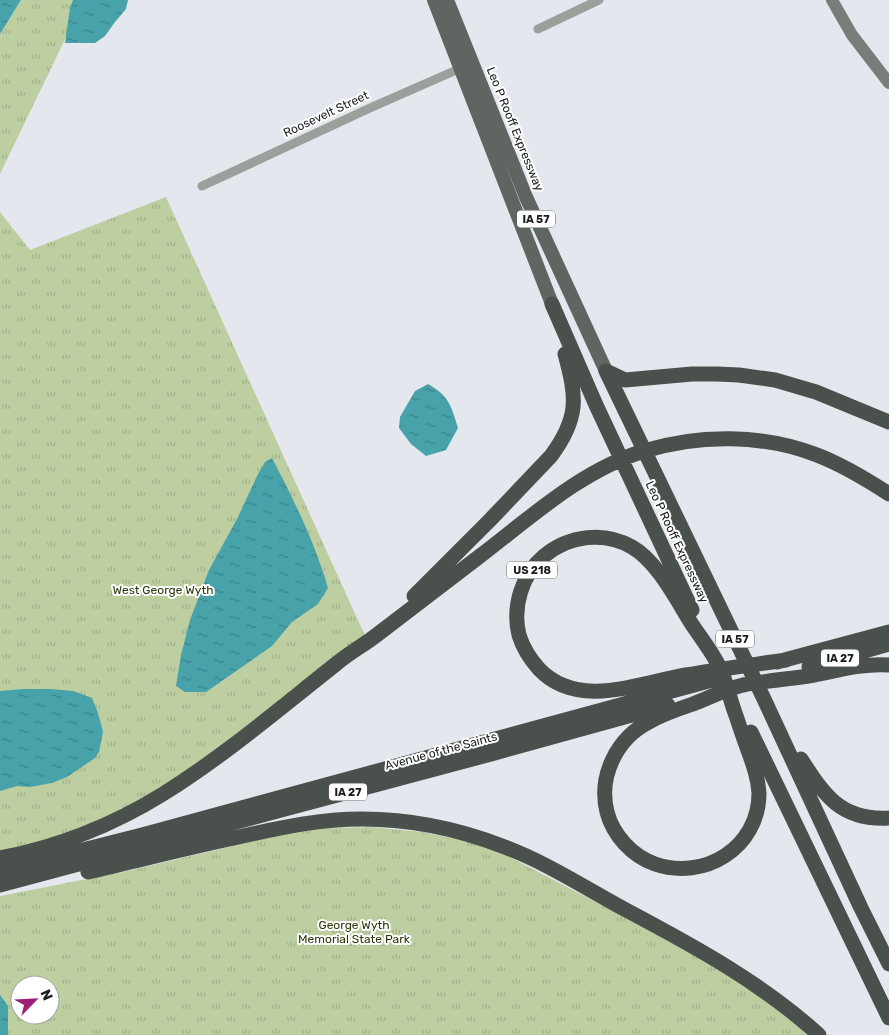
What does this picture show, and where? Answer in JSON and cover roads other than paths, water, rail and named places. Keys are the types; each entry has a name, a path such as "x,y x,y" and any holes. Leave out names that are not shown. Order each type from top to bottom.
{"highway":[{"path":"338,662 434,577 524,485 559,445 572,417 574,388 552,304"},
{"name":"Leo P Rooff Expressway","path":"552,304 600,414 719,667 889,1018"},
{"path":"606,371 625,380 700,374 739,375 766,379 816,392 889,422"},
{"name":"Leo P Rooff Expressway","path":"606,371 889,964"},
{"path":"0,858 61,842 115,820 154,799 204,766 338,662 556,498 589,475 616,461 646,450 679,443 709,439 750,440 816,454 871,482 889,494"},
{"name":"US 218","path":"692,690 600,692 578,690 551,680 527,653 518,631 518,600 521,590 536,564 552,550 575,540 598,536 632,546 651,562 657,570 719,667"},
{"name":"Avenue of the Saints","path":"791,670 889,632"},
{"name":"Avenue of the Saints","path":"0,871 692,690 791,670 889,644"},
{"path":"719,667 754,764 758,780 758,804 754,819 741,842 715,862 684,870 652,864 633,852 615,832 605,802 604,788 614,756 633,732 692,690 740,686 791,670 889,665"},
{"name":"Avenue of the Saints","path":"0,885 481,756 692,690"},
{"path":"764,700 813,778 828,797 852,813 869,818 889,818"},
{"path":"0,891 289,826 327,820 381,819 420,824 483,839 520,853 558,872 692,944 791,1011 819,1035"}],"main road":[{"path":"434,0 467,66"},
{"path":"447,0 467,66"},
{"path":"832,0 852,35 889,83"},
{"name":"Leo P Rooff Expressway","path":"467,66 552,304"},
{"name":"Leo P Rooff Expressway","path":"467,66 606,371"}],"street":[{"path":"538,29 599,0"},
{"name":"Roosevelt Street","path":"202,186 370,108 467,66"}],"water":[{"path":"0,0 21,0 0,34"},
{"path":"73,0 128,0 126,9 105,36 95,43 65,43"},
{"path":"428,384 445,397 458,428 446,450 426,456 411,444 399,428 400,417 415,391"},
{"path":"272,458 303,522 328,588 318,604 292,622 272,646 206,692 185,692 176,686 181,655 190,620 209,570 237,519 257,476 265,462"},
{"path":"23,689 73,691 92,698 103,732 99,752 95,758 67,777 52,783 30,787 17,786 0,791 0,691"},
{"path":"0,995 8,1006 8,1035 0,1035"}],"park label":[{"name":"West George Wyth","path":"163,590"},
{"name":"George Wyth Memorial State Park","path":"354,932"}]}
